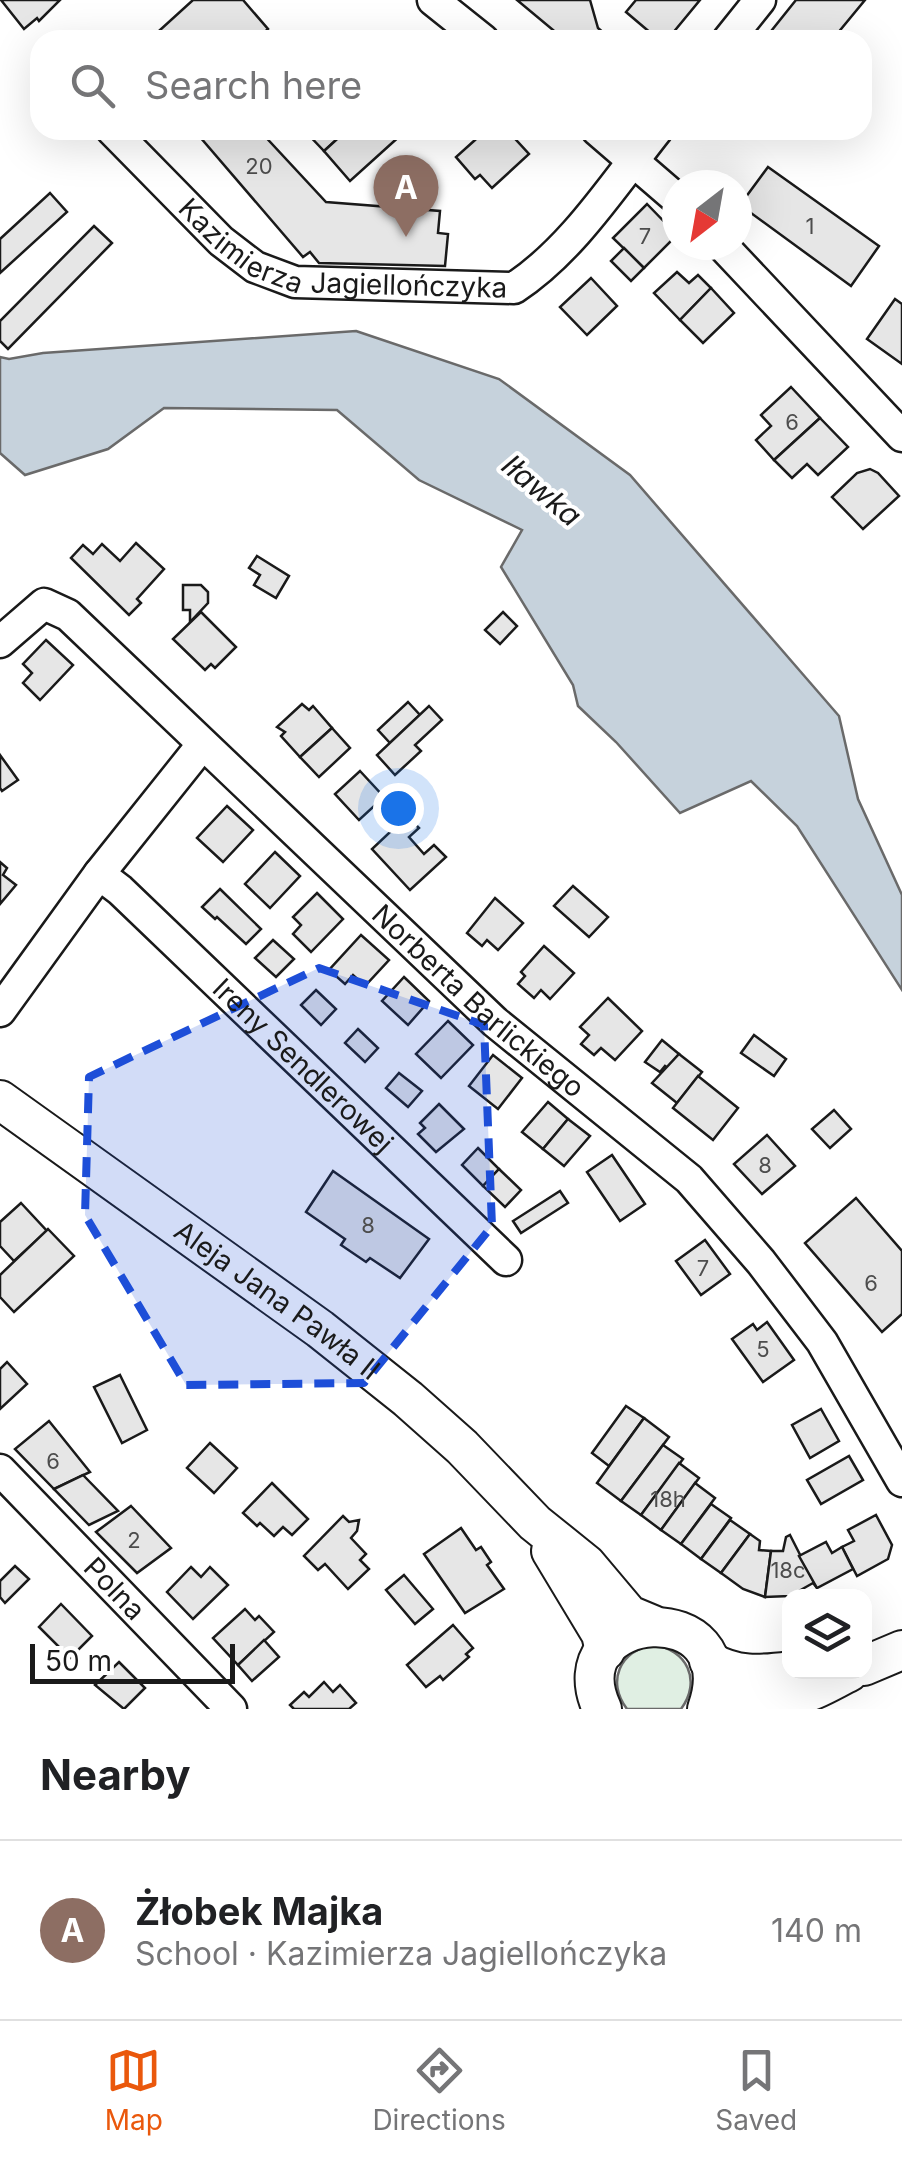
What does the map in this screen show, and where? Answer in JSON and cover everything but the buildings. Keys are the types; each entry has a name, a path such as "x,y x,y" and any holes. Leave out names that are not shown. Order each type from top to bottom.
{"main road":[{"name":"Aleja Jana Pawła II","path":"0,1100 320,1329 449,1435 536,1523 586,1564 630,1615 686,1634 700,1646 708,1661"},
{"name":"Aleja Jana Pawła II","path":"536,1523 601,1634 596,1689"},
{"path":"596,1689 618,1637 653,1624"},
{"path":"872,1663 902,1650"},
{"path":"708,1661 725,1671 744,1674 782,1672"},
{"path":"708,1661 713,1678 709,1709 725,1703 789,1698 814,1691 834,1679"}],"street":[{"path":"433,0 470,30"},
{"path":"736,30 760,0"},
{"name":"Kazimierza Jagiellończyka","path":"122,140 220,240 255,267 295,282 514,288 581,226 648,140"},
{"path":"610,140 662,185"},
{"path":"736,260 902,436"},
{"name":"Norberta Barlickiego","path":"0,642 44,604 68,615 495,1022 689,1179 761,1262 822,1342 902,1481"},
{"path":"0,1011 99,874 202,745"},
{"name":"Ireny Sendlerowej","path":"99,874 506,1260"},
{"name":"Polna","path":"0,1470 231,1709"}],"highlighted area":[{"path":"319,968 484,1025 492,1226 364,1383 186,1385 85,1215 89,1077"}],"green space":[{"path":"653,1645 675,1653 688,1668 690,1688 681,1709 627,1709 621,1699 617,1678 625,1660"}],"water":[{"name":"Iławka","path":"356,331 499,379 630,475 839,716 858,799 902,895 902,990 797,826 751,781 680,813 578,706 573,685 501,567 522,530 419,480 337,410 164,408 108,449 25,475 0,453 0,357"}],"place":[{"name":"Żłobek Majka","path":"406,237"}]}
